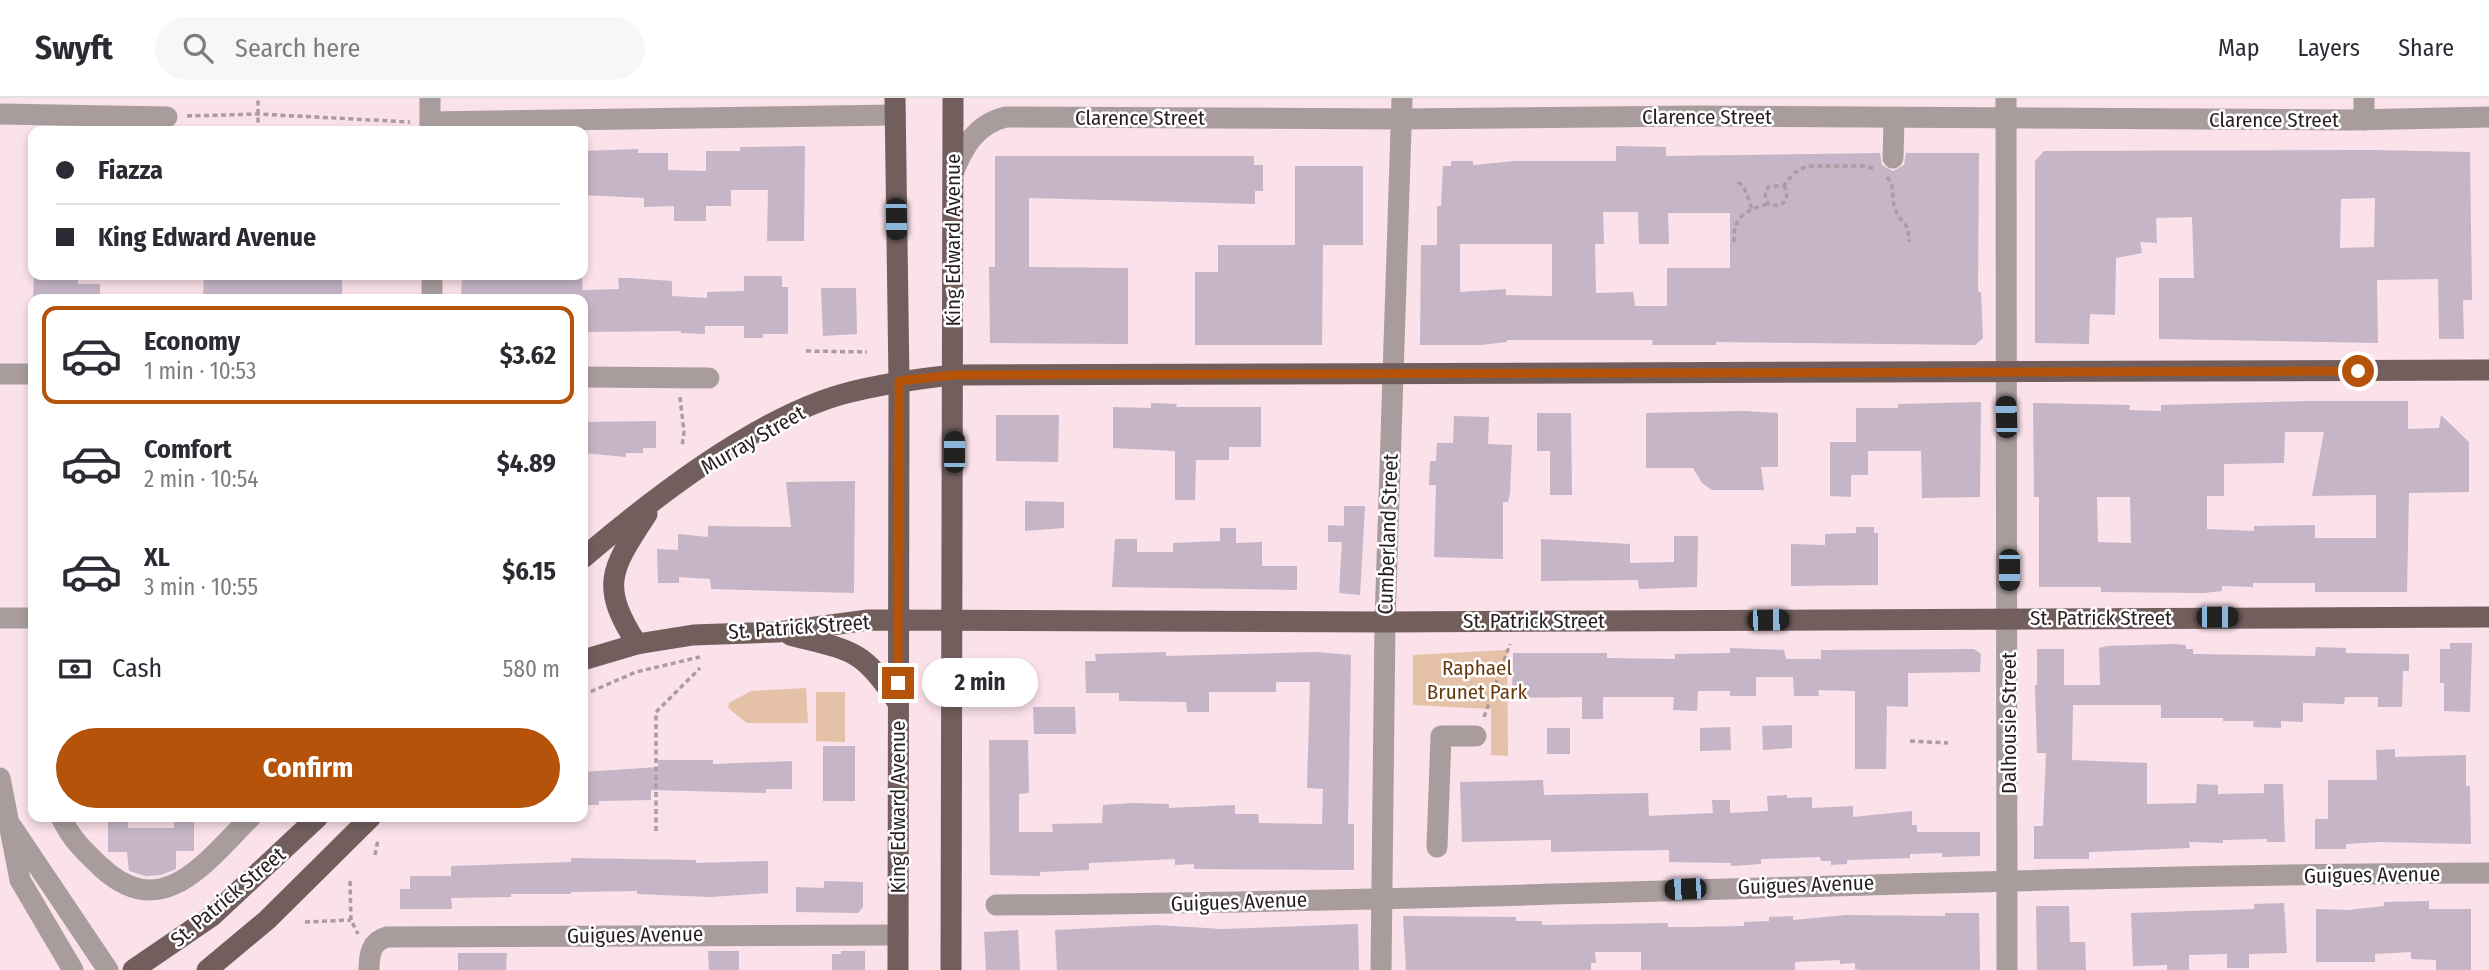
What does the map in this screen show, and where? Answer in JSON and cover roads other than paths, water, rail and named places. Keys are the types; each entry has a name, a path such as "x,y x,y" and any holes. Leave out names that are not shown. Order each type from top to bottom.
{"main road":[{"name":"King Edward Avenue","path":"951,970 954,622 953,98"},
{"name":"King Edward Avenue","path":"895,106 899,381 898,970"},
{"name":"Murray Street","path":"658,497 774,423 842,395 899,381 953,375 1393,376 2489,370"},
{"path":"588,554 658,497"},
{"path":"637,644 615,607 612,585 624,551 658,497"},
{"name":"St. Patrick Street","path":"588,659 637,644 715,633 778,632 868,620 1385,622 2489,617"},
{"path":"778,632 852,651 876,669 898,703"},
{"name":"St. Patrick Street","path":"133,970 212,916 313,822"},
{"name":"St. Patrick Street","path":"208,969 267,920 366,822"}],"street":[{"path":"430,98 430,126"},
{"name":"Dalhousie Street","path":"2006,98 2009,618 2007,970"},
{"path":"2364,98 2364,120"},
{"path":"452,126 895,106"},
{"name":"Clarence Street","path":"953,173 969,140 986,125 1006,117 1402,109 1894,120 2364,120 2489,117"},
{"name":"Cumberland Street","path":"1381,970 1385,622 1402,109"},
{"path":"0,114 167,117"},
{"path":"1893,158 1894,120"},
{"path":"0,374 28,374"},
{"path":"588,377 709,378"},
{"path":"0,618 28,618"},
{"path":"1437,847 1441,736 1476,736"},
{"path":"0,778 15,862 28,898 73,970"},
{"path":"6,816 108,970"},
{"path":"63,822 71,839 120,885 151,891 170,888 200,868 246,822"},
{"name":"Guigues Avenue","path":"996,905 1381,898 2007,880 2489,873"},
{"name":"Guigues Avenue","path":"369,970 369,957 375,944 387,937 898,935"}],"park label":[{"name":"Raphael Brunet Park","path":"1477,680"}]}
